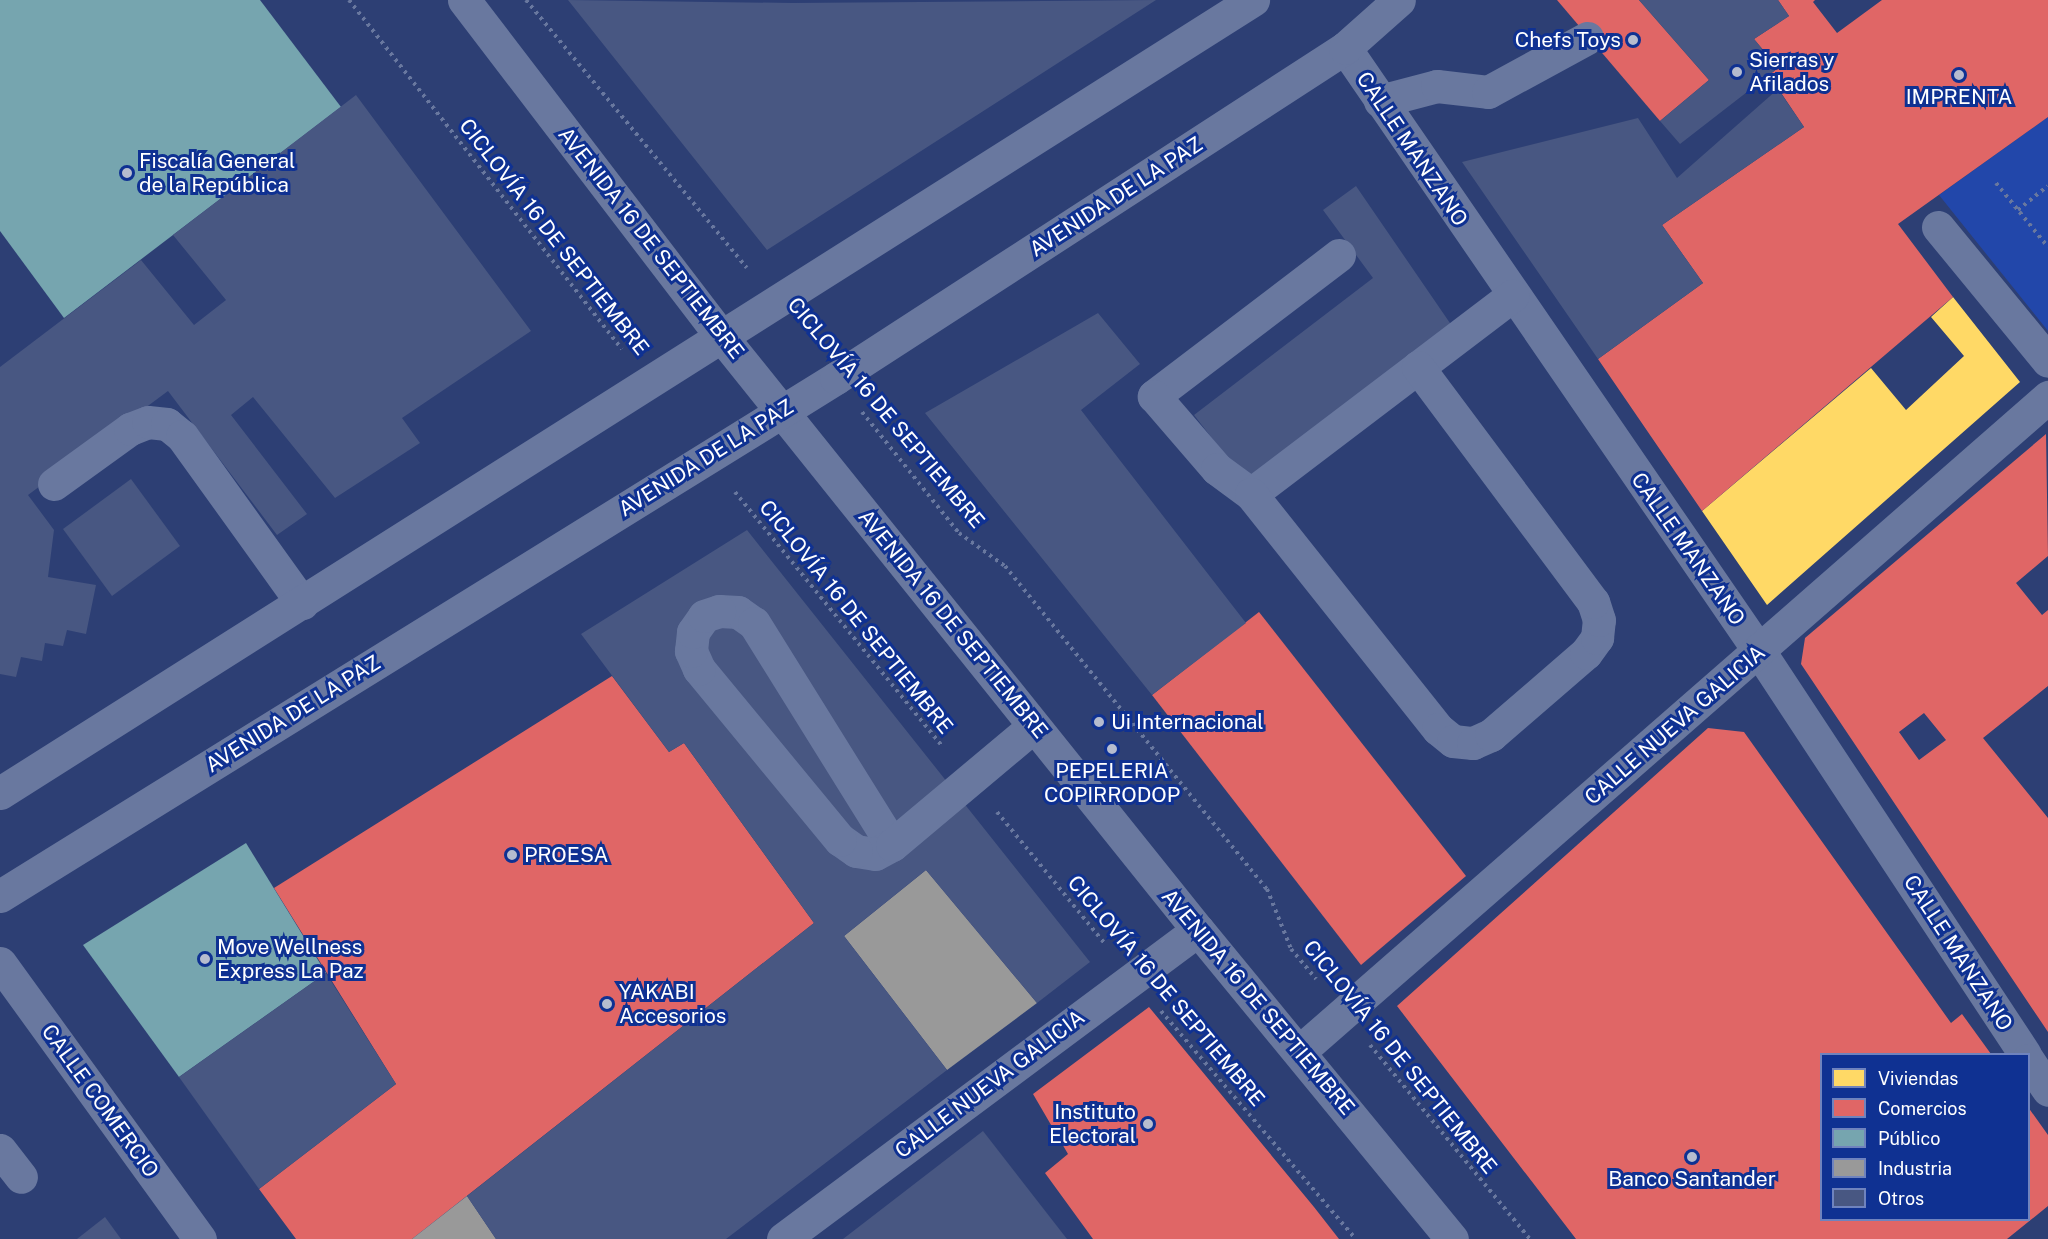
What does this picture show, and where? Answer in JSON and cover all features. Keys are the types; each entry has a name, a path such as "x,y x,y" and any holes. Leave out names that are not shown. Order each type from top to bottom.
{"street":[{"name":"AVENIDA 16 DE SEPTIEMBRE","path":"464,0 722,337 1198,930 1452,1239"},
{"path":"0,793 1254,0"},
{"name":"AVENIDA DE LA PAZ","path":"0,896 836,378 1345,48 1399,0"},
{"path":"1380,101 1437,86 1488,92 1587,38"},
{"name":"CALLE MANZANO","path":"1345,48 1512,296 1759,651 2024,1053"},
{"path":"1938,227 2048,361"},
{"path":"1339,255 1154,396 1217,469 1251,494 1438,729 1453,741 1473,742 1491,735 1586,653 1597,638 1599,620 1593,602 1418,367"},
{"path":"1251,494 1512,296"},
{"name":"CALLE NUEVA GALICIA","path":"1300,1052 2048,397"},
{"path":"54,484 130,429 148,422 167,424 182,436 302,603"},
{"path":"892,845 754,623 738,612 719,611 704,616 693,632 691,651 706,678 840,840 856,851 875,854 892,845 1034,726"},
{"name":"CALLE NUEVA GALICIA","path":"783,1239 1198,930"},
{"name":"CALLE COMERCIO","path":"0,963 200,1239"},
{"path":"2030,1063 2048,1090"},
{"path":"0,1150 21,1177"}],"path":[{"name":"CICLOVÍA 16 DE SEPTIEMBRE","path":"349,0 648,382"},
{"name":"CICLOVÍA 16 DE SEPTIEMBRE","path":"526,0 776,304"},
{"path":"1996,183 2048,247"},
{"path":"2018,210 2048,186"},
{"name":"CICLOVÍA 16 DE SEPTIEMBRE","path":"836,378 959,533 1005,566 1267,889 1291,949 1530,1239"},
{"name":"CICLOVÍA 16 DE SEPTIEMBRE","path":"707,457 1133,978 1356,1239"}],"shaded area":[{"path":"2048,117 2048,331 1939,195"}],"building: Viviendas":[{"path":"1953,297 2020,382 1767,605 1702,511 1871,368 1906,410 1964,356 1931,317"}],"building: Comercios":[{"name":"Chefs Toys","path":"1557,0 1639,0 1709,80 1660,121"},
{"path":"1778,0 1815,0 1813,2 1837,33 1882,0 2048,0 2048,117 1898,224 1953,297 1702,511 1598,359 1703,283 1662,225 1804,127 1769,75 1778,68 1754,39 1789,16"},
{"path":"2046,434 2048,556 2016,583 2042,615 2048,610 2048,686 1983,738 2048,818 2048,1032 1801,664 1805,638","holes":["1924,713 1946,740 1919,760 1899,732"]},
{"path":"1259,612 1466,876 1361,965 1152,695"},
{"path":"612,676 669,752 684,743 814,923 412,1239 296,1239 259,1189 396,1084 274,888"},
{"path":"1708,728 1744,732 1951,1023 1962,1014 1990,1053 1820,1053 1820,1221 2029,1221 2007,1239 1576,1239 1397,1006"},
{"name":"Instituto Electoral","path":"1149,1007 1339,1239 1093,1239 1045,1173 1068,1154 1033,1094"},
{"path":"2030,1110 2048,1135 2048,1206 2030,1220"}],"building: Público":[{"name":"Fiscalía General de la República","path":"0,0 260,0 341,107 64,318 0,231"},
{"name":"Move Wellness Express La Paz","path":"246,843 326,973 179,1077 83,945"}],"building: Industria":[{"path":"926,870 1037,1003 947,1070 844,936"},
{"path":"467,1196 496,1239 412,1239"}],"building: Otros":[{"path":"568,0 792,3 1156,0 767,250"},
{"name":"Sierras y Afilados","path":"1639,0 1778,0 1789,16 1754,39 1778,68 1680,144 1660,121 1709,80"},
{"path":"1778,89 1804,127 1662,225 1703,283 1598,359 1462,162 1638,118 1677,178"},
{"path":"356,95 531,331 402,418 420,443 335,498 253,397 231,415 307,514 277,535 168,391 28,495 54,530 48,577 96,585 86,634 67,630 63,646 45,643 42,661 21,657 16,677 0,674 0,367 141,260 194,325 226,300 173,235"},
{"path":"1356,186 1452,326 1246,482 1194,415 1373,278 1323,210"},
{"path":"1098,313 1140,364 1081,410 1246,623 1152,695 925,413"},
{"path":"131,479 180,546 112,596 63,529"},
{"path":"747,530 1090,962 1037,1003 926,870 844,936 947,1070 726,1239 496,1239 467,1196 814,923 684,743 669,752 581,634"},
{"path":"326,973 396,1084 259,1189 179,1077"},
{"path":"983,1131 1067,1239 843,1239"},
{"path":"105,1217 121,1239 77,1239"}],"place":[{"name":"Chefs Toys","path":"1633,40"},
{"name":"Sierras y Afilados","path":"1737,72"},
{"name":"IMPRENTA","path":"1959,75"},
{"name":"Fiscalía General de la República","path":"127,173"},
{"name":"Ui Internacional","path":"1099,722"},
{"name":"PEPELERIA COPIRRODOP","path":"1112,749"},
{"name":"PROESA","path":"512,855"},
{"name":"Move Wellness Express La Paz","path":"205,959"},
{"name":"YAKABI Accesorios","path":"607,1004"},
{"name":"Instituto Electoral","path":"1148,1124"},
{"name":"Banco Santander","path":"1692,1157"}]}
